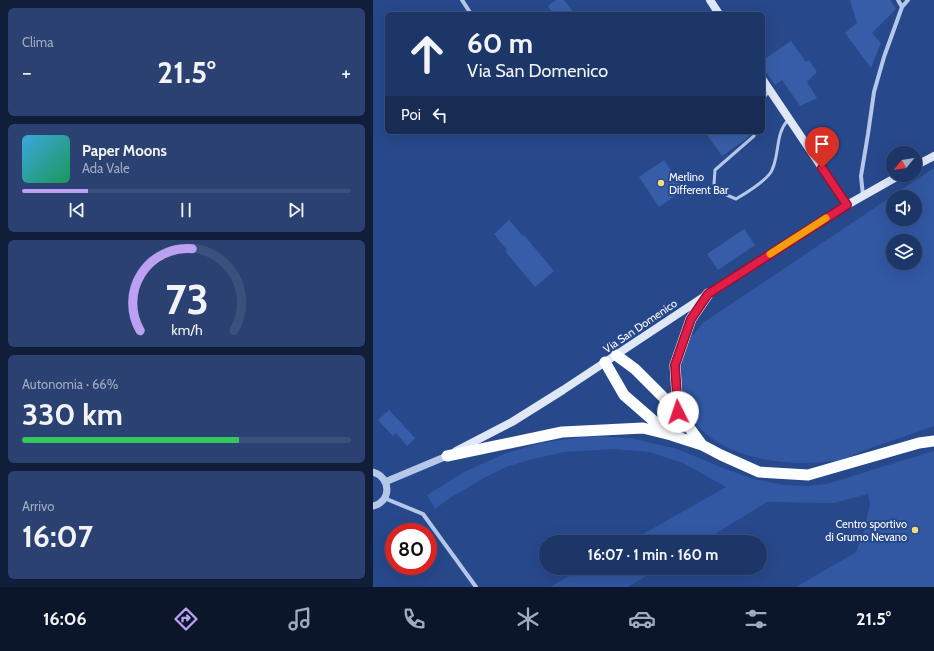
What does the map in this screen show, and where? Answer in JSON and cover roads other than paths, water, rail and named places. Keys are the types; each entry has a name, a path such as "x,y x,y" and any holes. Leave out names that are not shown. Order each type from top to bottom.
{"highway":[{"path":"678,412 675,365 691,319 708,294"},
{"path":"616,355 635,369 678,412 702,445"},
{"path":"605,362 623,395 671,435"},
{"path":"447,456 562,432 643,428 702,445 759,472 808,475 919,443 934,441"},
{"path":"919,443 934,432"}],"main road":[{"path":"710,0 718,12"},
{"path":"765,83 847,205"},
{"path":"922,162 934,156"},
{"name":"Via San Domenico","path":"447,456 512,422 847,205 888,182"}],"street":[{"path":"462,0 470,12"},
{"path":"898,0 902,7"},
{"path":"863,196 861,176 874,92 884,57 902,7 908,0"},
{"name":"Via San Domenico","path":"385,482 447,456"},
{"path":"373,472 382,477 387,487 387,493 384,498 377,505 373,506"},
{"path":"384,498 423,514 476,587"}],"lane":[{"path":"765,96 771,91"},
{"path":"755,134 755,136 715,170 714,184 723,193 736,199 747,193 767,177 772,171 777,157 779,137 784,124 789,118"}],"place":[{"name":"Merlino Different Bar","path":"661,183"},
{"name":"Centro sportivo di Grumo Nevano","path":"915,530"}]}
